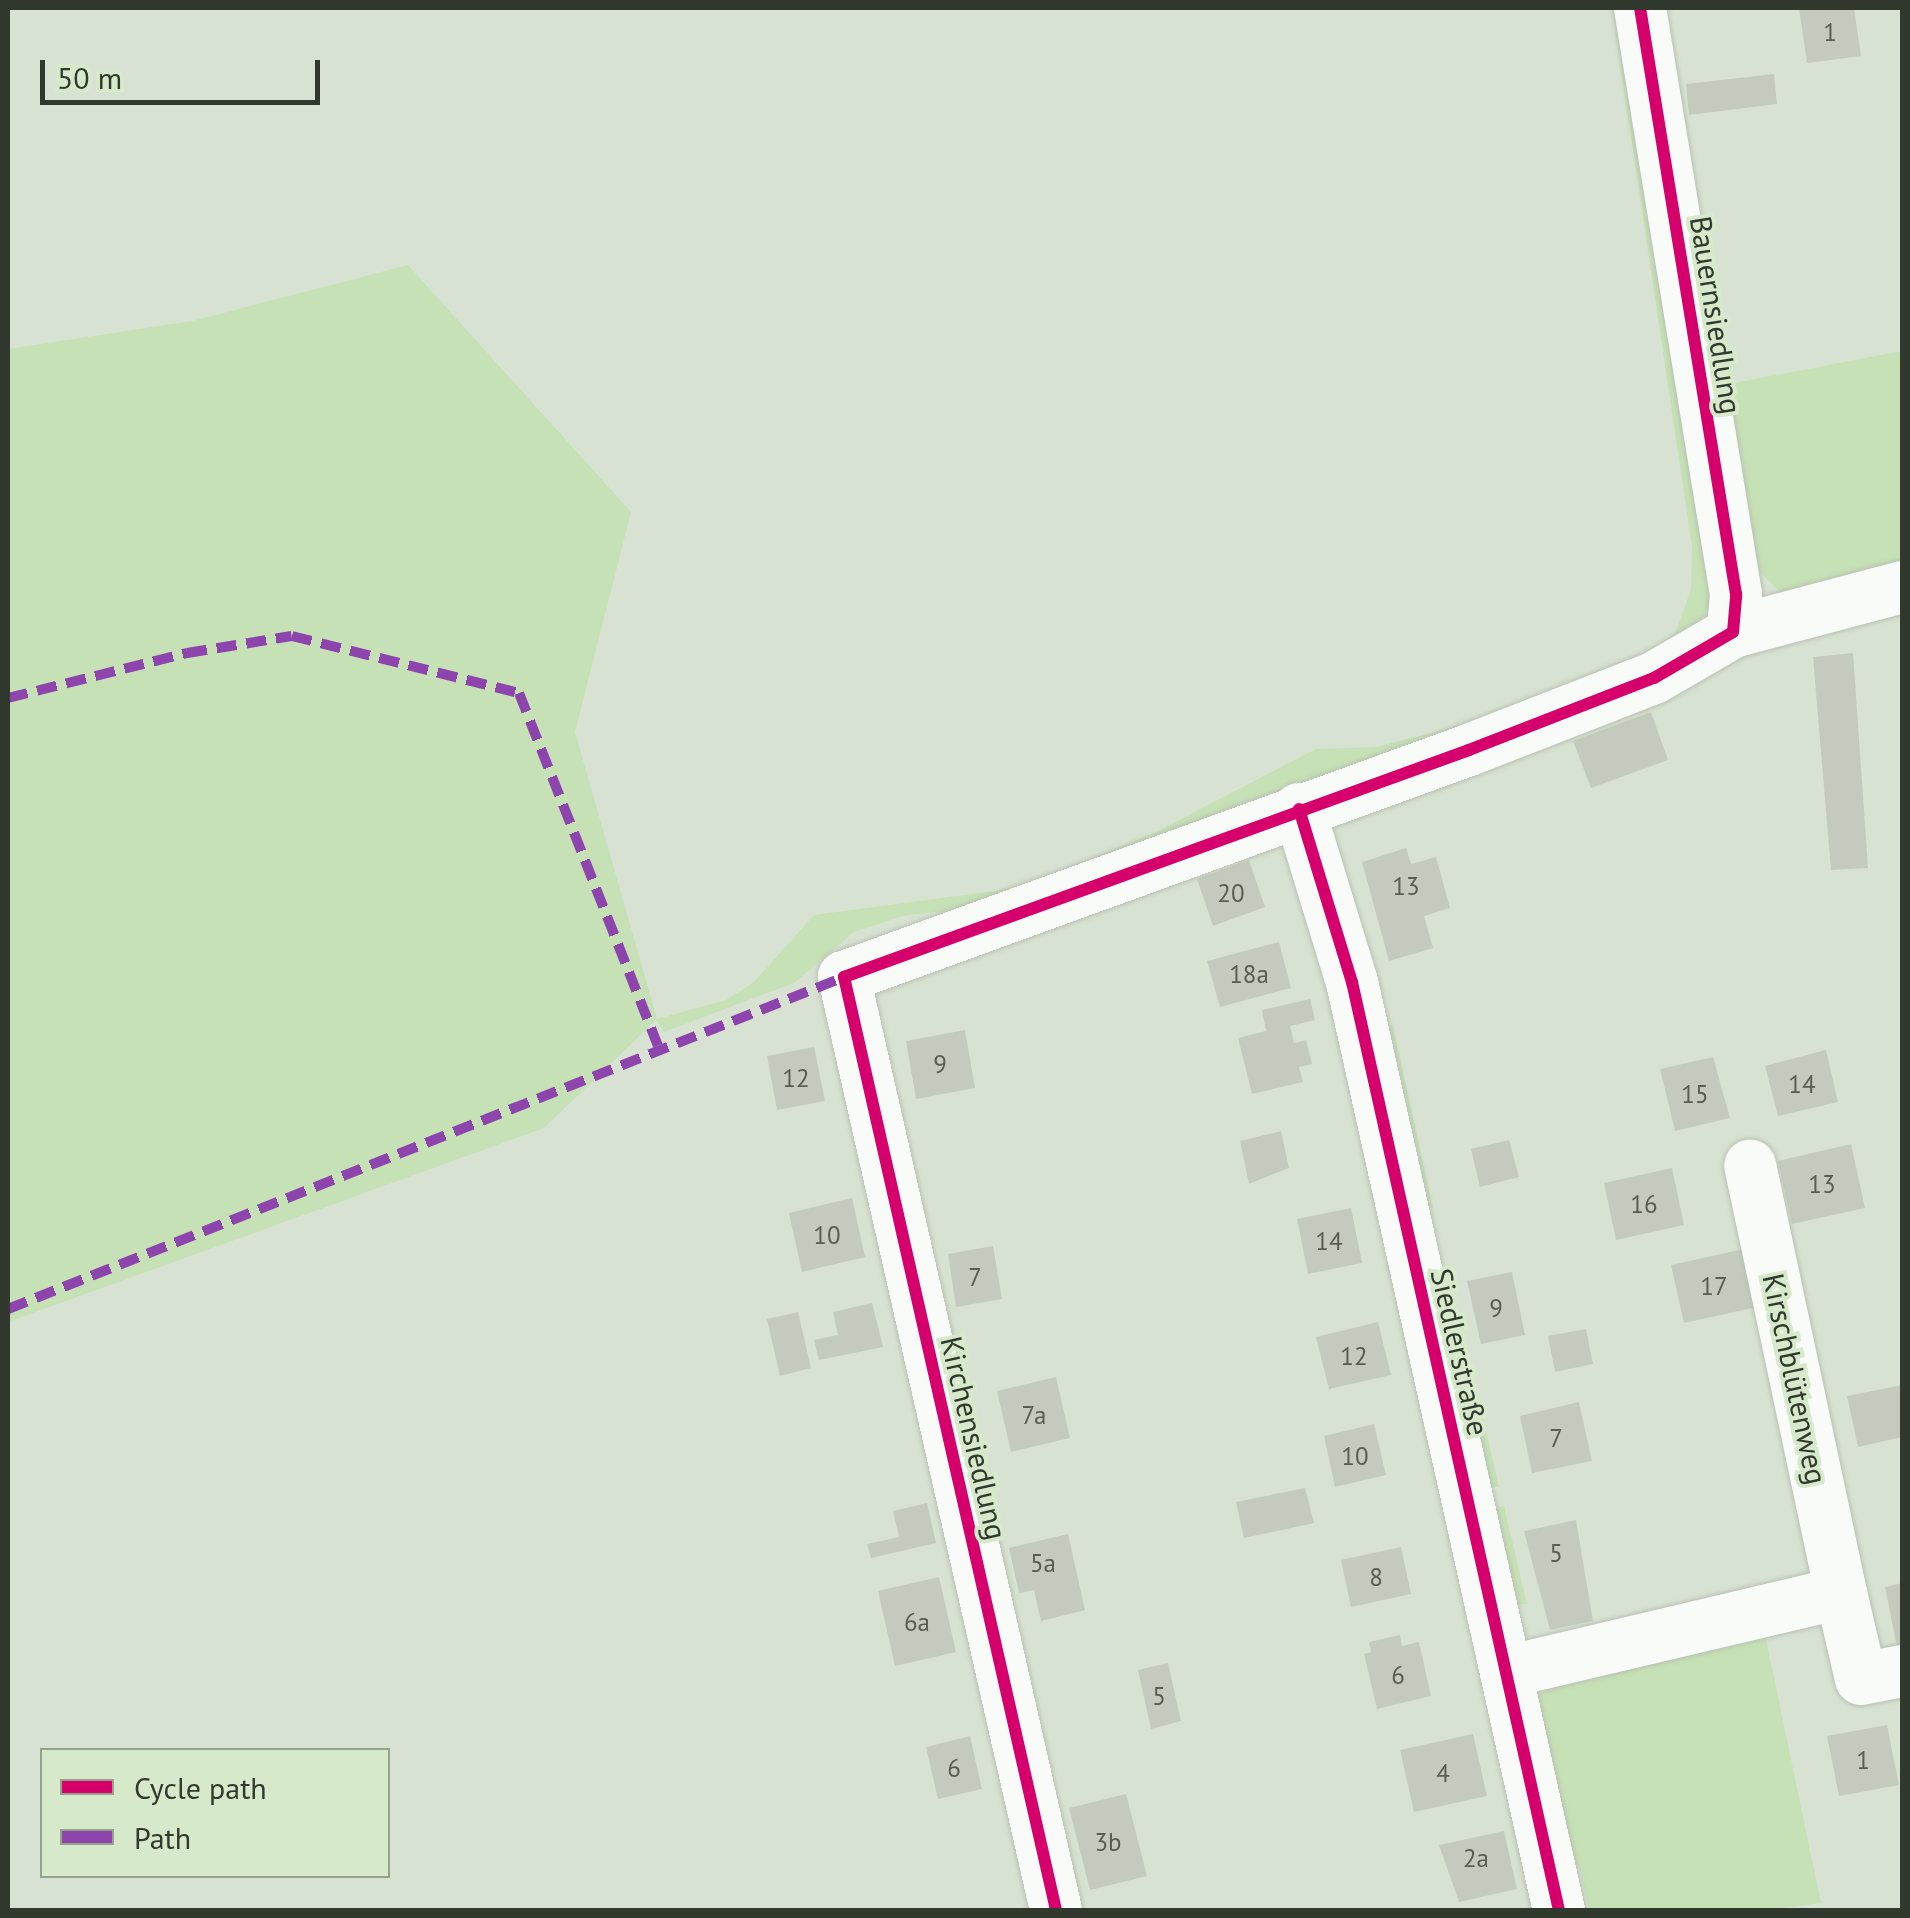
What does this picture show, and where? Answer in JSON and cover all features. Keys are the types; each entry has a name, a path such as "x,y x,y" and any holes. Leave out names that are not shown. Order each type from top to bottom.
{"street":[{"name":"Bauernsiedlung","path":"1640,8 1736,594 1734,632"},
{"path":"1299,808 1654,678 1734,632 1902,587"},
{"name":"Kirchensiedlung","path":"1056,1910 844,977 1299,808"},
{"name":"Siedlerstraße","path":"1299,808 1352,982 1559,1910"},
{"name":"Kirschblütenweg","path":"1750,1166 1861,1679 1902,1671"},
{"path":"1506,1672 1841,1593"}],"green space":[{"path":"1612,8 1629,8 1716,596 1687,645 1649,659 1676,632 1691,589 1692,547"},
{"path":"1665,8 1729,384 1902,351 1902,567 1783,595 1755,567"},
{"path":"408,265 631,512 575,732 657,1019 726,1000 753,983 814,915 1017,888 1154,833 1316,749 1376,747 1465,724 1628,666 957,910 906,915 854,932 794,983 664,1032 656,1020 544,1128 8,1322 8,349 192,321"},
{"path":"1393,1026 1433,1207 1417,1210 1377,1030"},
{"path":"1477,1392 1499,1487 1480,1488 1458,1395"},
{"path":"1504,1506 1527,1604 1506,1606 1484,1509"},
{"path":"1766,1639 1821,1903 1770,1910 1589,1910 1579,1866 1564,1869 1526,1698 1612,1668"}],"building":[{"path":"1799,8 1854,8 1861,56 1807,63"},
{"path":"1774,74 1777,104 1689,115 1686,84"},
{"path":"1853,653 1868,868 1831,870 1813,657"},
{"path":"1651,712 1668,760 1591,788 1573,741"},
{"path":"1406,848 1411,864 1436,857 1450,908 1424,916 1433,948 1389,961 1362,862"},
{"path":"1249,860 1265,907 1213,926 1197,879"},
{"path":"1279,942 1291,988 1220,1007 1207,961"},
{"path":"1310,999 1315,1020 1290,1026 1294,1043 1306,1040 1312,1064 1299,1067 1303,1082 1252,1094 1238,1038 1266,1031 1262,1010"},
{"path":"965,1030 975,1088 916,1099 906,1041"},
{"path":"814,1047 825,1101 777,1110 767,1056"},
{"path":"1826,1050 1838,1102 1778,1116 1765,1066"},
{"path":"1713,1057 1730,1118 1675,1131 1660,1069"},
{"path":"1281,1131 1289,1168 1249,1184 1240,1141"},
{"path":"1509,1140 1519,1177 1480,1187 1471,1149"},
{"path":"1851,1144 1865,1208 1792,1224 1778,1161"},
{"path":"1672,1168 1684,1225 1616,1240 1604,1183"},
{"path":"852,1198 865,1257 802,1272 789,1213"},
{"path":"1351,1208 1362,1263 1308,1274 1297,1219"},
{"path":"993,1246 1002,1299 956,1307 948,1254"},
{"path":"1744,1249 1757,1307 1684,1323 1671,1265"},
{"path":"1512,1272 1525,1335 1481,1344 1467,1281"},
{"path":"872,1303 883,1347 819,1360 814,1340 838,1335 833,1312"},
{"path":"798,1312 811,1368 780,1376 767,1319"},
{"path":"1378,1322 1391,1375 1329,1389 1316,1337"},
{"path":"1586,1329 1593,1364 1555,1372 1548,1336"},
{"path":"1056,1377 1070,1438 1011,1452 997,1391"},
{"path":"1902,1385 1902,1437 1858,1447 1847,1396"},
{"path":"1579,1402 1592,1461 1532,1473 1520,1416"},
{"path":"1374,1424 1386,1475 1335,1487 1324,1436"},
{"path":"1305,1488 1314,1523 1244,1538 1236,1502"},
{"path":"927,1503 936,1543 871,1558 867,1544 899,1537 893,1511"},
{"path":"1576,1520 1593,1621 1550,1630 1524,1531"},
{"path":"1068,1534 1085,1610 1041,1621 1034,1590 1019,1593 1009,1548"},
{"path":"1401,1547 1411,1594 1351,1607 1341,1560"},
{"path":"939,1577 956,1652 895,1666 878,1591"},
{"path":"1902,1583 1902,1651 1898,1652 1885,1587"},
{"path":"1400,1635 1402,1646 1419,1642 1431,1696 1377,1709 1364,1654 1371,1652 1369,1642"},
{"path":"1168,1663 1181,1721 1151,1729 1138,1670"},
{"path":"1887,1725 1899,1785 1839,1796 1827,1736"},
{"path":"1473,1734 1487,1796 1414,1812 1400,1750"},
{"path":"970,1736 982,1789 938,1799 926,1747"},
{"path":"1126,1794 1147,1876 1090,1890 1069,1808"},
{"path":"1504,1831 1517,1889 1459,1902 1439,1845"}],"marked path":[{"path":"8,698 187,653 292,636 519,693 658,1046"},
{"path":"8,1309 844,977"}],"cycle path":[{"path":"1056,1910 844,977 1469,750 1654,678 1733,632 1736,594 1640,8"},
{"path":"1299,809 1352,982 1559,1910"}]}
